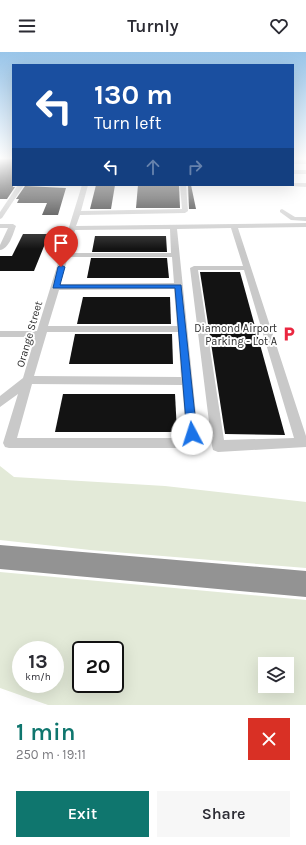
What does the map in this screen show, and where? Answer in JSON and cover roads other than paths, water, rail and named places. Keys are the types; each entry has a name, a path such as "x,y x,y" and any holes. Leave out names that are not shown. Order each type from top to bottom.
{"highway":[{"path":"0,557 306,584"}],"street":[{"path":"0,217 19,188"},
{"name":"Orange Street","path":"85,188 9,443 182,443 192,434 187,381"},
{"path":"78,213 185,210 183,188"},
{"path":"0,201 12,201"},
{"path":"282,211 293,219 306,219"},
{"path":"73,228 173,228 234,225 306,225"},
{"path":"234,225 248,268 302,443 218,446 194,268 248,268"},
{"path":"0,226 13,226 4,237 2,248 0,248"},
{"path":"0,402 28,380 187,381 173,228"},
{"path":"65,255 175,255"},
{"path":"56,287 178,286"},
{"path":"0,334 182,328"}],"place":[{"name":"Diamond Airport Parking - Lot A","path":"289,334"}]}
